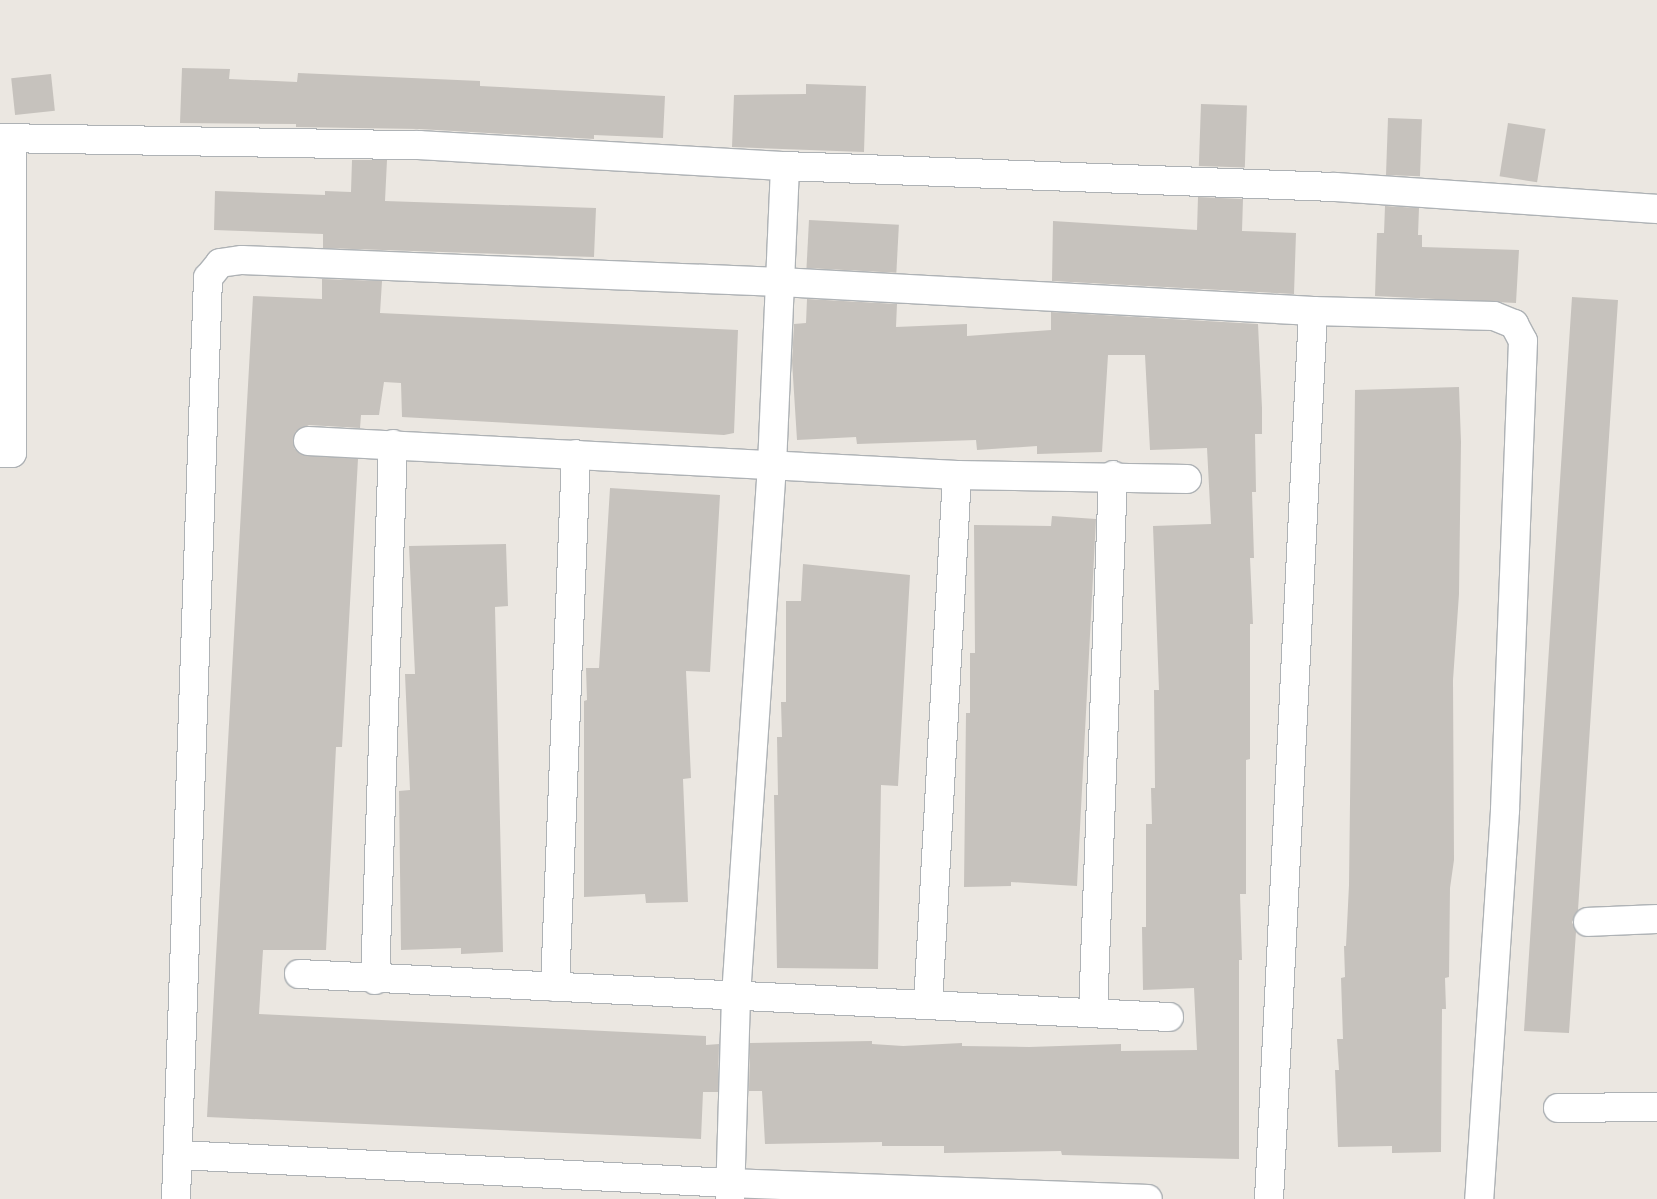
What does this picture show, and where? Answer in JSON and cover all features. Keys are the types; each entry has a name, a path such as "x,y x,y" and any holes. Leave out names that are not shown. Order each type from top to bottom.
{"street":[{"path":"0,452 12,453 6,138 419,145 785,166 1335,187 1657,209"},
{"path":"730,1191 736,996 772,465 785,166"},
{"path":"176,1199 208,278 220,263 242,260 780,282 1313,311 1494,316 1514,324 1523,341 1505,811 1479,1199"},
{"path":"1269,1199 1313,311"},
{"path":"308,441 394,444 957,475 1113,475 1187,479"},
{"path":"375,980 394,444"},
{"path":"555,988 576,454"},
{"path":"928,1005 957,475"},
{"path":"1093,1013 1113,475"},
{"path":"1588,922 1657,919"},
{"path":"299,974 375,980 1169,1017"},
{"path":"1558,1108 1657,1107"},
{"path":"179,1155 730,1191 1148,1199"}],"building":[{"path":"182,68 230,69 229,79 297,82 298,73 480,81 480,86 665,96 663,138 594,135 594,139 419,129 296,127 296,124 180,123"},
{"path":"51,74 55,111 15,115 11,78"},
{"path":"806,84 866,86 864,152 732,147 734,95 806,94"},
{"path":"1201,104 1247,106 1245,168 1199,166"},
{"path":"1388,118 1422,119 1420,176 1386,175"},
{"path":"1508,123 1546,129 1537,182 1500,176"},
{"path":"352,160 387,160 385,201 596,208 594,257 323,248 323,234 214,230 215,191 325,195 325,191 351,192"},
{"path":"1198,197 1243,199 1242,231 1296,233 1294,294 1052,281 1053,221 1197,230"},
{"path":"1385,206 1419,208 1418,235 1422,235 1422,247 1519,250 1516,303 1375,296 1377,233 1384,233"},
{"path":"809,220 899,225 896,273 806,268"},
{"path":"322,279 382,281 380,313 738,330 734,433 724,435 402,417 401,383 384,382 379,415 361,415 360,428 309,425 295,432 294,448 300,454 358,459 342,747 336,747 326,950 263,950 259,1014 706,1036 706,1045 719,1044 718,1092 703,1092 701,1139 207,1117 253,296 322,299"},
{"path":"1572,297 1618,300 1578,910 1572,922 1576,932 1569,1033 1524,1031"},
{"path":"807,299 897,304 896,327 967,324 967,336 1051,330 1051,312 1258,324 1262,434 1255,434 1256,492 1252,492 1254,558 1250,558 1253,624 1250,624 1250,759 1246,760 1246,894 1240,894 1242,960 1239,960 1239,1159 1062,1155 1061,1151 944,1153 944,1146 882,1146 882,1142 765,1144 762,1091 749,1091 750,1043 872,1041 872,1044 903,1046 962,1043 962,1046 1029,1047 1121,1044 1121,1051 1197,1050 1194,988 1143,990 1142,927 1146,927 1146,824 1152,824 1151,788 1155,788 1154,690 1159,690 1153,526 1211,524 1207,448 1150,450 1145,355 1108,355 1102,452 1037,454 1037,446 977,450 976,440 857,444 856,437 797,440 792,361 794,324 806,323"},
{"path":"1459,387 1461,442 1459,594 1453,680 1454,860 1450,888 1449,977 1445,978 1446,1009 1442,1009 1441,1152 1392,1153 1392,1146 1338,1147 1335,1070 1339,1070 1337,1039 1343,1039 1341,978 1345,977 1344,946 1346,946 1349,885 1355,390"},
{"path":"610,488 720,495 710,672 686,671 691,778 683,779 688,902 646,903 645,894 584,897 584,701 587,700 586,668 599,668"},
{"path":"1052,516 1096,519 1077,886 1011,882 1011,886 964,887 966,713 970,713 970,653 975,653 974,525 1051,526"},
{"path":"506,544 508,606 495,607 503,952 461,954 461,948 401,950 399,791 410,790 405,674 415,674 409,546"},
{"path":"803,564 910,575 898,786 881,785 878,969 777,968 774,795 778,795 777,737 782,737 781,702 786,702 786,601 801,601"}]}
